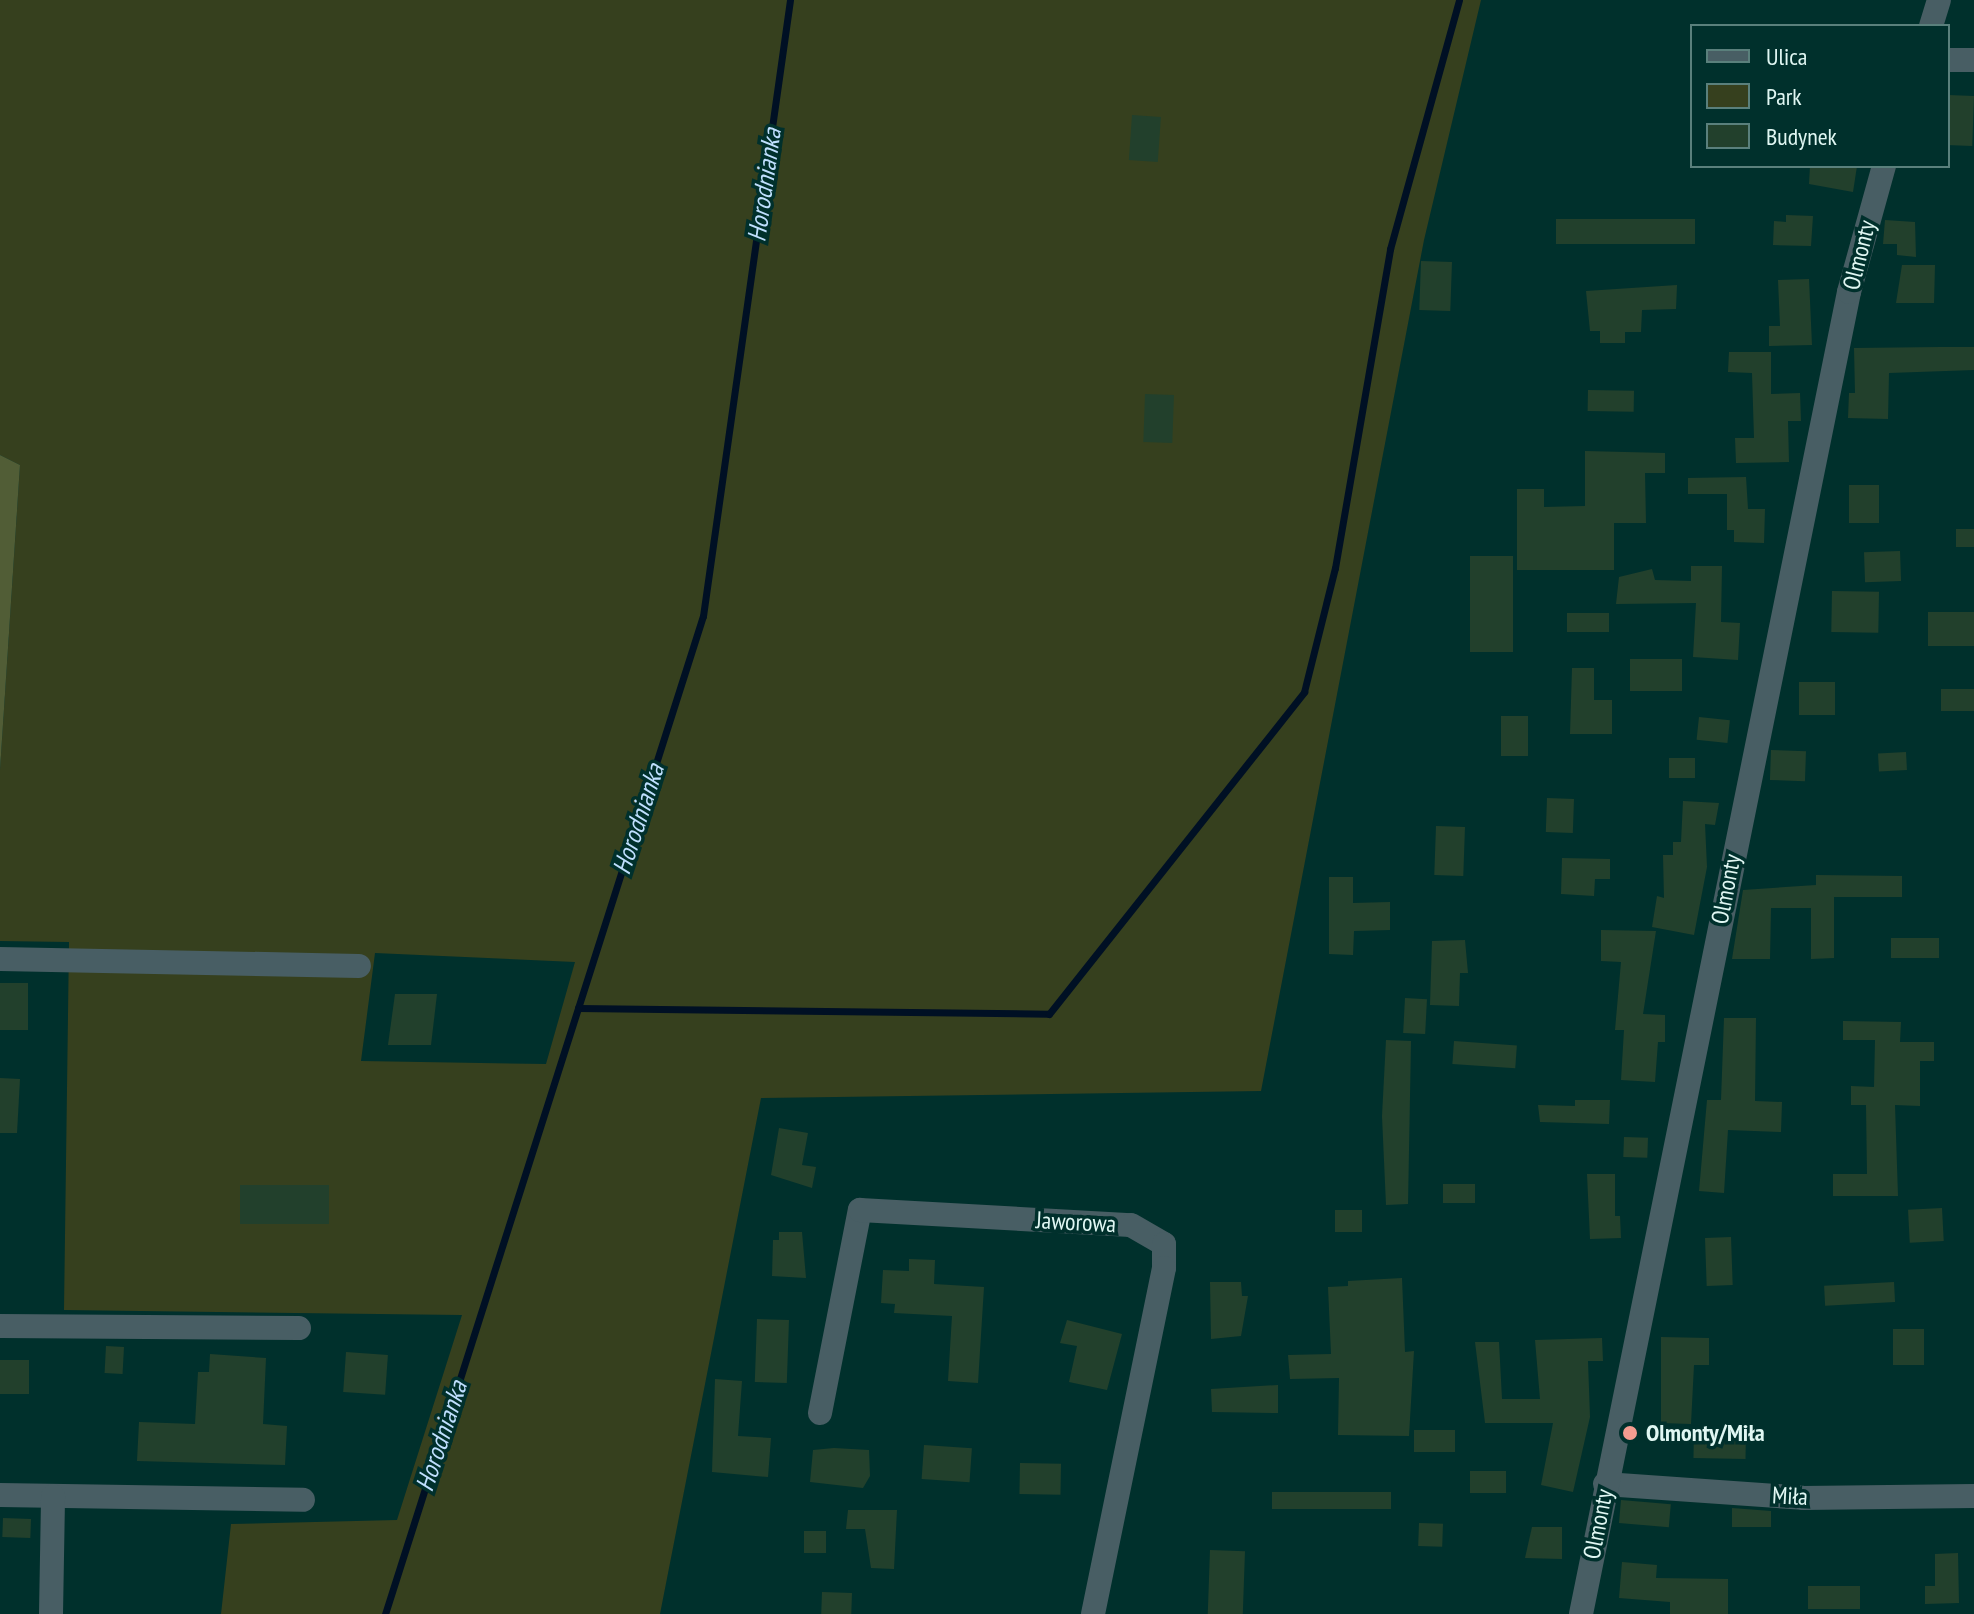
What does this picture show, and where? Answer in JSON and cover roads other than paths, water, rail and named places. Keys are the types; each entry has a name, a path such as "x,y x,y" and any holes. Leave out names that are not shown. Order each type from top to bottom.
{"street":[{"path":"1932,24 1939,0"},
{"path":"1950,60 1974,60"},
{"name":"Olmonty","path":"1581,1614 1849,292 1883,168"},
{"path":"0,959 359,966"},
{"name":"Jaworowa","path":"820,1413 860,1210 1131,1225 1164,1244 1164,1268 1093,1614"},
{"path":"0,1326 299,1328"},
{"name":"Miła","path":"1605,1484 1803,1498 1974,1496"},
{"path":"0,1495 303,1500"},
{"path":"51,1614 53,1496"}],"waterway":[{"name":"Horodnianka","path":"385,1614 703,616 790,0"},
{"path":"578,1008 1049,1014 1304,692 1335,568 1390,249 1459,0"}],"place":[{"name":"Olmonty/Miła","path":"1630,1433"}]}
